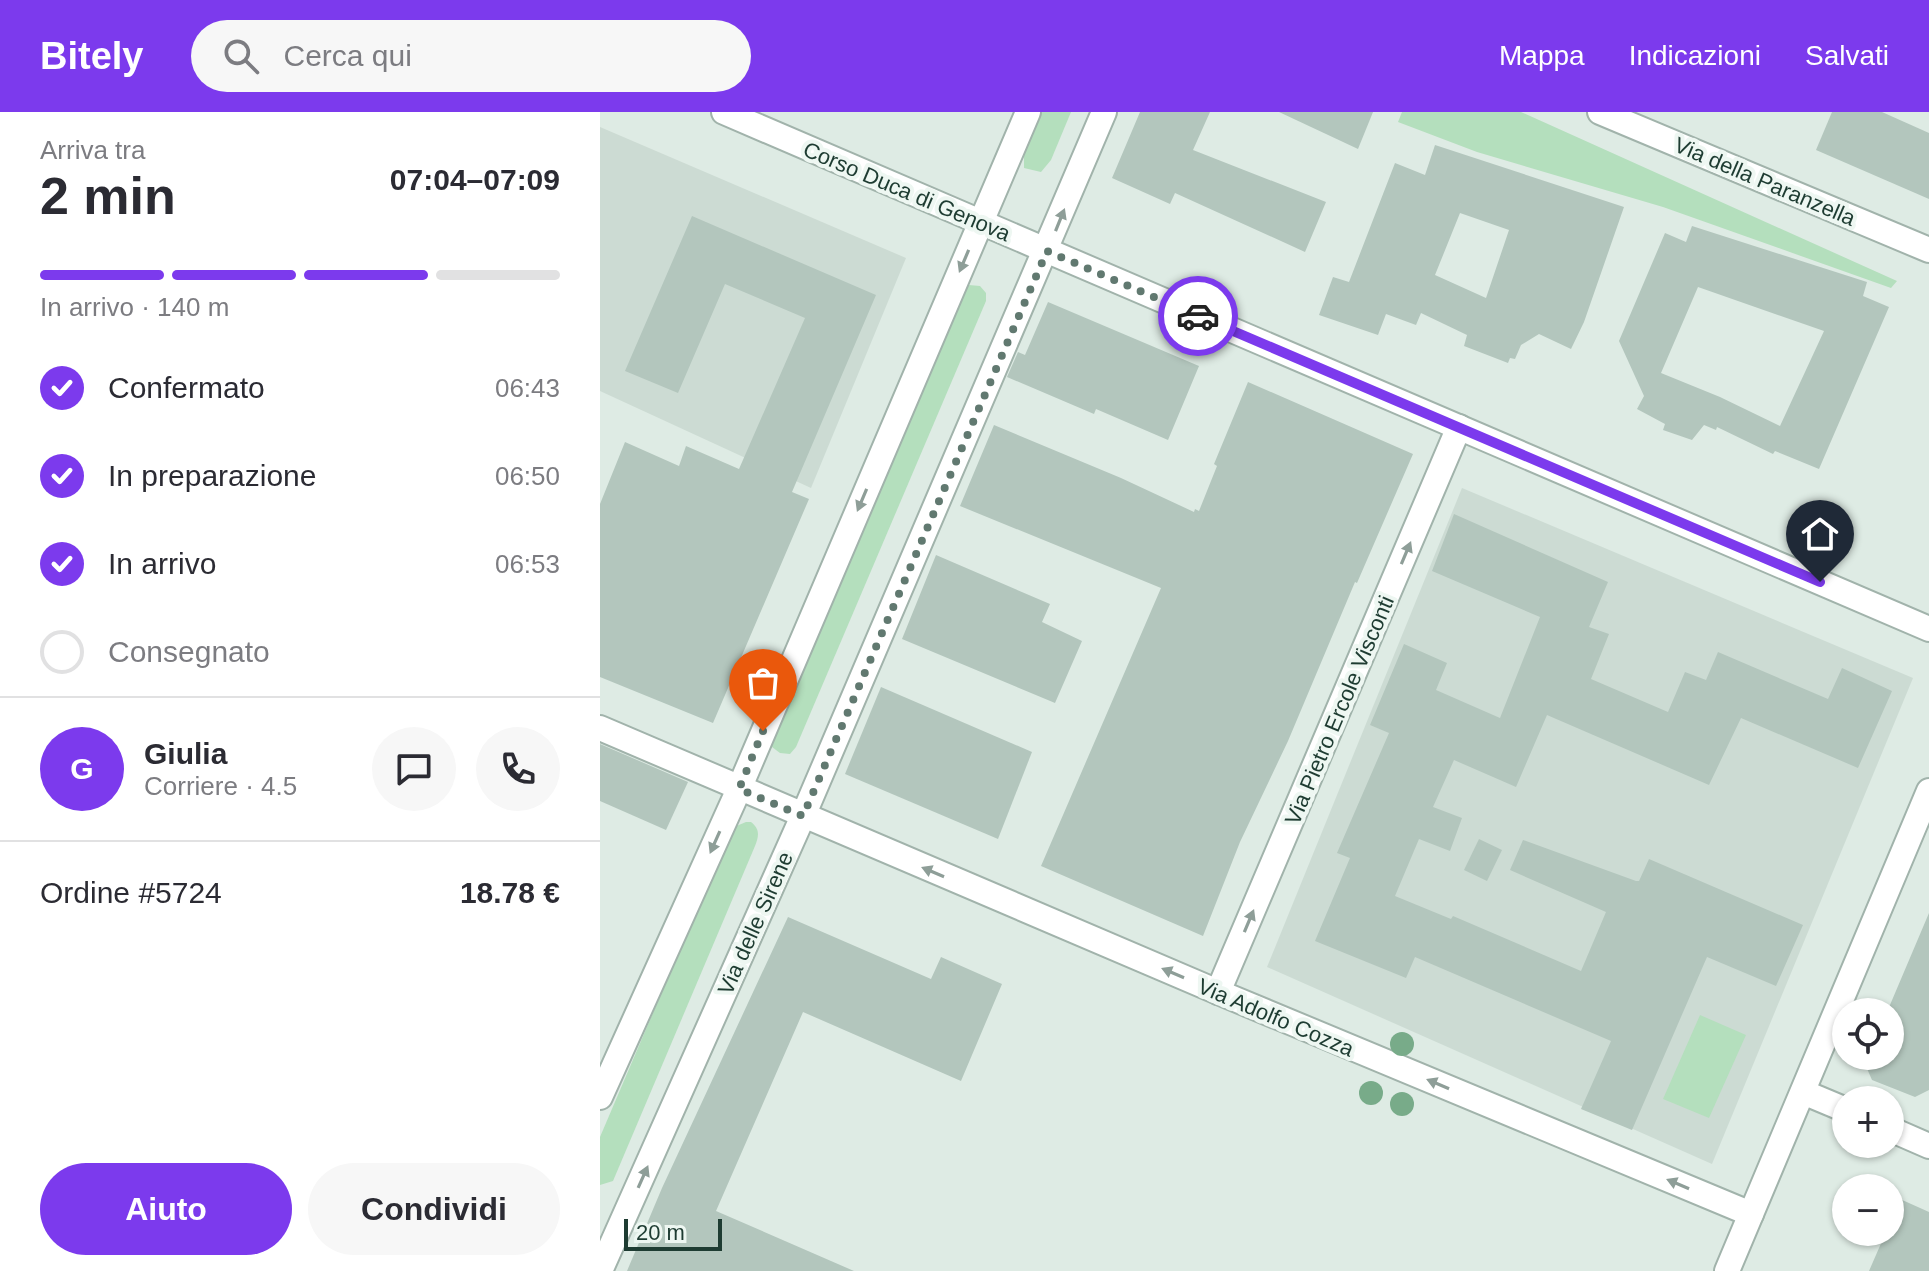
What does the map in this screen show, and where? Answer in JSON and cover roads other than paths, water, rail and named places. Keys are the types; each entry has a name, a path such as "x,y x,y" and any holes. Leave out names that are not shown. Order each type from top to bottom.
{"street":[{"name":"Corso Duca di Genova","path":"724,112 1929,629"},
{"path":"600,1097 739,789 1028,112"},
{"name":"Via delle Sirene","path":"600,1271 606,1246 803,816 1104,112"},
{"name":"Via della Paranzella","path":"1600,112 1929,250"},
{"name":"Via Pietro Ercole Visconti","path":"1218,992 1459,427"},
{"name":"Via Adolfo Cozza","path":"600,728 1218,992 1751,1214"},
{"path":"1727,1271 1929,791"},
{"path":"1803,1092 1832,1104"},
{"path":"1904,1135 1929,1146"}]}
